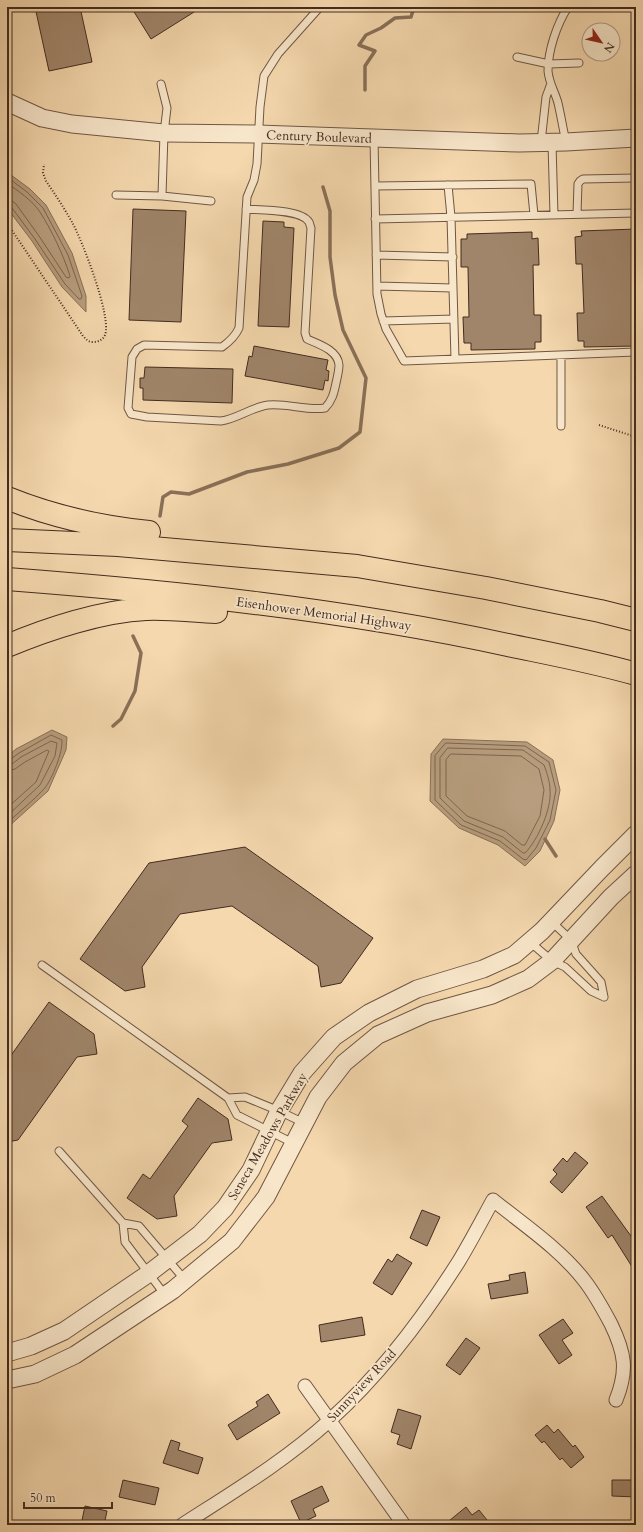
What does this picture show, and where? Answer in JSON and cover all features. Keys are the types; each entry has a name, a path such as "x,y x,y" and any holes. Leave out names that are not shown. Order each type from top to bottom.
{"highway":[{"path":"7,498 61,518 113,528 234,542 600,610 636,620"},
{"path":"7,540 118,545 357,566"},
{"name":"Eisenhower Memorial Highway","path":"7,579 118,587 348,615 453,633 600,664 636,674"},
{"path":"7,646 38,633 110,615 145,609 182,610 223,612 347,628 451,645 600,664"}],"street":[{"name":"Century Boulevard","path":"7,102 42,118 72,124 164,133 258,134 466,142 553,143 636,138"},
{"name":"Seneca Meadows Parkway","path":"7,1353 31,1346 64,1331 148,1274 200,1234 225,1208 251,1170 279,1111 302,1073 334,1037 370,1013 417,989 482,969 514,955 552,922 636,834"},
{"name":"Seneca Meadows Parkway","path":"7,1380 35,1374 75,1355 165,1296 232,1241 266,1197 318,1097 344,1063 378,1035 427,1013 492,995 528,979 552,961 611,897 636,874"},
{"name":"Sunnyview Road","path":"182,1525 267,1471 330,1420 377,1372 427,1310 460,1260 493,1200 564,1258 584,1280 601,1304 621,1345 624,1364 622,1386 616,1400"},
{"path":"305,1386 404,1525"}],"lane":[{"path":"246,209 296,213 304,217 309,222 311,228 305,333 307,339 328,349 336,357 339,364 333,396 330,402 325,408 316,410 290,405 266,405 230,420 221,421 147,417 131,414 128,408 130,368 132,357 137,349 144,346 222,347 237,333 239,328 246,209 247,197 254,180 257,164 260,107 264,76 278,54 320,7"},
{"path":"554,215 553,143 558,102 550,86 548,70 556,30 568,7"},
{"path":"517,57 549,64 579,63"},
{"path":"161,84 167,108 164,133 162,196"},
{"path":"550,86 546,97 553,143"},
{"path":"374,138 377,294 386,329 404,361 636,352"},
{"path":"577,214 578,184 583,179 636,178"},
{"path":"375,186 531,184 534,215"},
{"path":"448,185 451,217 455,359"},
{"path":"116,195 162,196 211,201"},
{"path":"375,219 636,213"},
{"path":"376,255 452,257"},
{"path":"377,286 453,288"},
{"path":"383,321 454,319"},
{"path":"560,355 562,426"},
{"path":"530,942 552,961 565,967 591,991 604,997 601,982 576,954 571,940 552,922"},
{"path":"42,965 228,1098 237,1115 294,1144"},
{"path":"228,1098 245,1097 279,1111 304,1124"},
{"path":"59,1151 124,1223 139,1226 185,1281"},
{"path":"124,1223 125,1242 165,1296"}],"path":[{"path":"7,223 83,336 88,341 94,342 103,338 106,334 105,320 96,280 86,251 72,222 42,173 44,164"},
{"path":"599,425 636,437"}],"water":[{"path":"7,172 30,189 46,205 72,253 86,296 86,312 62,287 32,241 7,208"},
{"path":"52,730 67,737 66,750 48,791 7,828 7,757 16,749"},
{"path":"443,739 527,742 553,760 560,790 554,821 540,851 525,866 498,845 459,828 430,801 431,754"}],"building":[{"path":"35,7 80,7 92,62 49,71"},
{"path":"131,7 202,7 151,39"},
{"path":"133,209 186,211 181,322 129,320"},
{"path":"263,221 284,222 284,227 294,228 289,327 258,326"},
{"path":"636,229 636,346 584,347 584,341 578,341 577,313 584,313 582,264 576,264 575,237 582,236 581,231"},
{"path":"532,232 532,239 538,238 539,265 533,265 534,315 541,315 541,342 535,342 535,349 471,350 471,343 464,343 463,317 469,317 468,267 461,267 461,239 467,239 467,234"},
{"path":"254,346 328,360 326,370 329,371 328,381 325,380 323,390 245,376 249,356 252,357"},
{"path":"145,367 233,369 232,403 143,400 143,388 140,388 140,378 144,378"},
{"path":"245,847 373,938 341,983 321,987 318,966 232,906 180,914 142,967 145,987 125,991 80,959 149,863"},
{"path":"49,1002 94,1034 97,1054 77,1057 18,1140 7,1142 7,1061"},
{"path":"198,1098 228,1119 232,1140 212,1143 174,1196 177,1216 157,1219 127,1198 143,1174 150,1179 188,1126 182,1121"},
{"path":"575,1152 588,1163 562,1193 550,1182 557,1174 553,1170 563,1158 567,1162"},
{"path":"602,1196 636,1243 636,1273 612,1235 608,1238 586,1207"},
{"path":"422,1210 440,1217 427,1246 410,1238"},
{"path":"397,1254 412,1263 392,1295 373,1283 388,1259 392,1262"},
{"path":"525,1272 528,1293 491,1299 488,1284 510,1280 509,1275"},
{"path":"362,1317 365,1335 321,1342 319,1325"},
{"path":"563,1319 573,1333 562,1340 572,1355 559,1364 539,1335"},
{"path":"466,1338 480,1348 460,1375 446,1365"},
{"path":"268,1394 280,1413 237,1440 228,1425 258,1406 256,1402"},
{"path":"398,1409 421,1416 411,1449 397,1444 400,1435 391,1432"},
{"path":"547,1425 554,1433 558,1429 573,1447 575,1445 584,1457 571,1468 562,1458 560,1460 544,1441 542,1443 535,1435"},
{"path":"171,1440 180,1443 178,1450 203,1458 198,1474 163,1463"},
{"path":"123,1480 159,1488 155,1505 119,1497"},
{"path":"612,1480 636,1480 636,1497 612,1496"},
{"path":"322,1486 329,1501 313,1509 316,1516 301,1523 291,1501"},
{"path":"85,1506 107,1511 104,1525 81,1525"},
{"path":"466,1507 472,1515 479,1510 491,1525 444,1525"}],"waterway":[{"path":"365,90 365,66 375,51 359,45 366,35 381,28 395,18 411,17 414,7"},
{"path":"160,516 163,497 171,492 189,494 247,472 288,464 339,448 360,432 366,378 343,330 335,295 330,257 330,211 323,187"},
{"path":"113,726 121,719 135,691 141,653 133,636"},
{"path":"545,839 556,856"}]}
